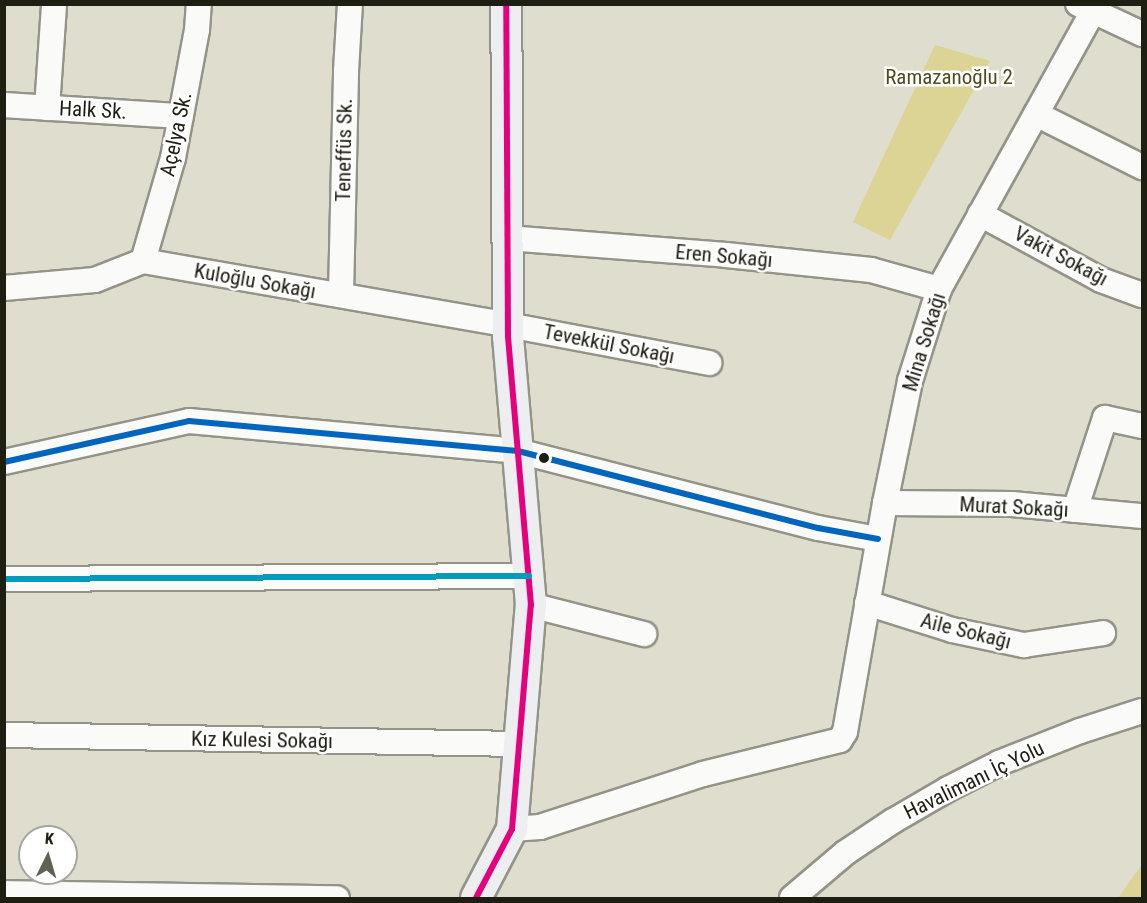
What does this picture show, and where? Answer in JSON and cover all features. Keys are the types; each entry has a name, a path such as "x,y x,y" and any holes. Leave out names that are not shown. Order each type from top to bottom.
{"main road":[{"path":"476,898 512,829 531,605 508,325 506,4"}],"street":[{"path":"46,108 54,4"},
{"name":"Açelya Sk.","path":"143,261 173,158 197,30 199,4"},
{"name":"Teneffüs Sk.","path":"341,295 346,71 350,4"},
{"path":"1090,7 1143,34"},
{"name":"Mina Sokağı","path":"512,829 540,827 703,774 840,740 846,732 878,539 910,381 939,289 1036,114 1090,7"},
{"name":"Halk Sk.","path":"4,105 181,116"},
{"path":"1036,114 1143,166"},
{"name":"Vakit Sokağı","path":"981,214 1101,280 1143,295"},
{"name":"Eren Sokağı","path":"507,238 726,255 871,270 939,289"},
{"path":"4,288 95,280 143,261"},
{"name":"Kuloğlu Sokağı","path":"143,261 508,325"},
{"name":"Tevekkül Sokağı","path":"508,325 709,363"},
{"path":"1075,510 1105,418 1143,426"},
{"path":"4,462 189,421 518,451 818,528 878,539"},
{"name":"Murat Sokağı","path":"885,503 1012,504 1143,516"},
{"path":"4,579 529,576"},
{"name":"Aile Sokağı","path":"867,603 952,630 1024,645 1102,633"},
{"path":"531,605 644,634"},
{"name":"Havalimanı İç Yolu","path":"792,898 845,853 893,821 948,789 999,763 1080,731 1143,711"},
{"name":"Kız Kulesi Sokağı","path":"4,735 519,744"},
{"path":"4,892 337,898"}],"green space":[{"name":"Ramazanoğlu 2","path":"935,45 990,61 890,240 853,222"},
{"path":"1142,864 1142,898 1118,898"}],"transit line":[{"path":"476,898 512,829 531,605 508,336 506,4"},
{"path":"4,462 189,421 518,451 818,528 878,539"},
{"path":"4,579 529,576"}]}
